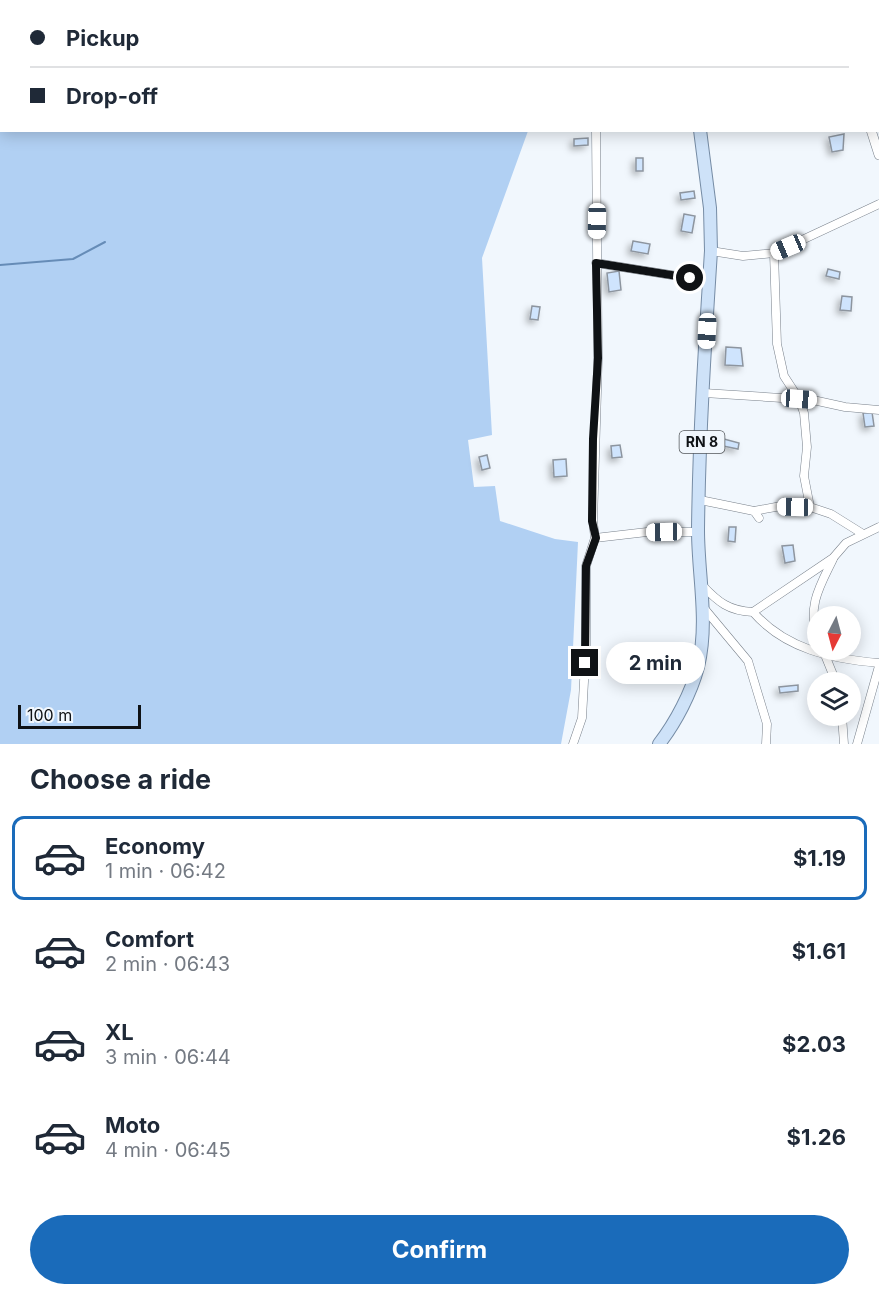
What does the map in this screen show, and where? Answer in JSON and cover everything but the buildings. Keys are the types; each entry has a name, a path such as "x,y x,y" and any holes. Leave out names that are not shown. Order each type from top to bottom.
{"main road":[{"name":"RN 8","path":"659,744 687,694 697,667 702,641 703,607 698,532 711,252 710,208 700,132"}],"street":[{"path":"573,744 582,718 586,645 586,566 596,538 592,521 593,439 598,358 596,263 598,132"},
{"path":"872,132 879,155"},
{"path":"711,252 743,256 774,253 879,204"},
{"path":"774,253 777,344 784,376 799,399 807,447 804,476 810,507"},
{"path":"596,263 709,281"},
{"path":"704,393 799,399 879,410"},
{"path":"700,500 754,511 781,506 810,507 831,514 863,534"},
{"path":"754,511 759,518"},
{"path":"702,585 720,604 735,611 753,612 833,558 846,543 879,527"},
{"path":"596,538 647,532 698,532"},
{"path":"813,606 813,600 833,558"},
{"path":"703,607 748,662 767,724 766,744"},
{"path":"753,612 764,624 807,650"},
{"path":"856,660 879,665 857,744"},
{"path":"843,726 844,744"}],"shaded area":[{"path":"0,132 528,132 482,258 492,435 468,440 474,487 495,486 500,521 555,539 578,542 571,690 561,744 0,744"}],"waterway":[{"path":"0,265 73,259 105,242"}],"route":[{"path":"585,663 586,566 596,538 592,521 593,439 598,358 596,263 652,270 690,278"}]}
